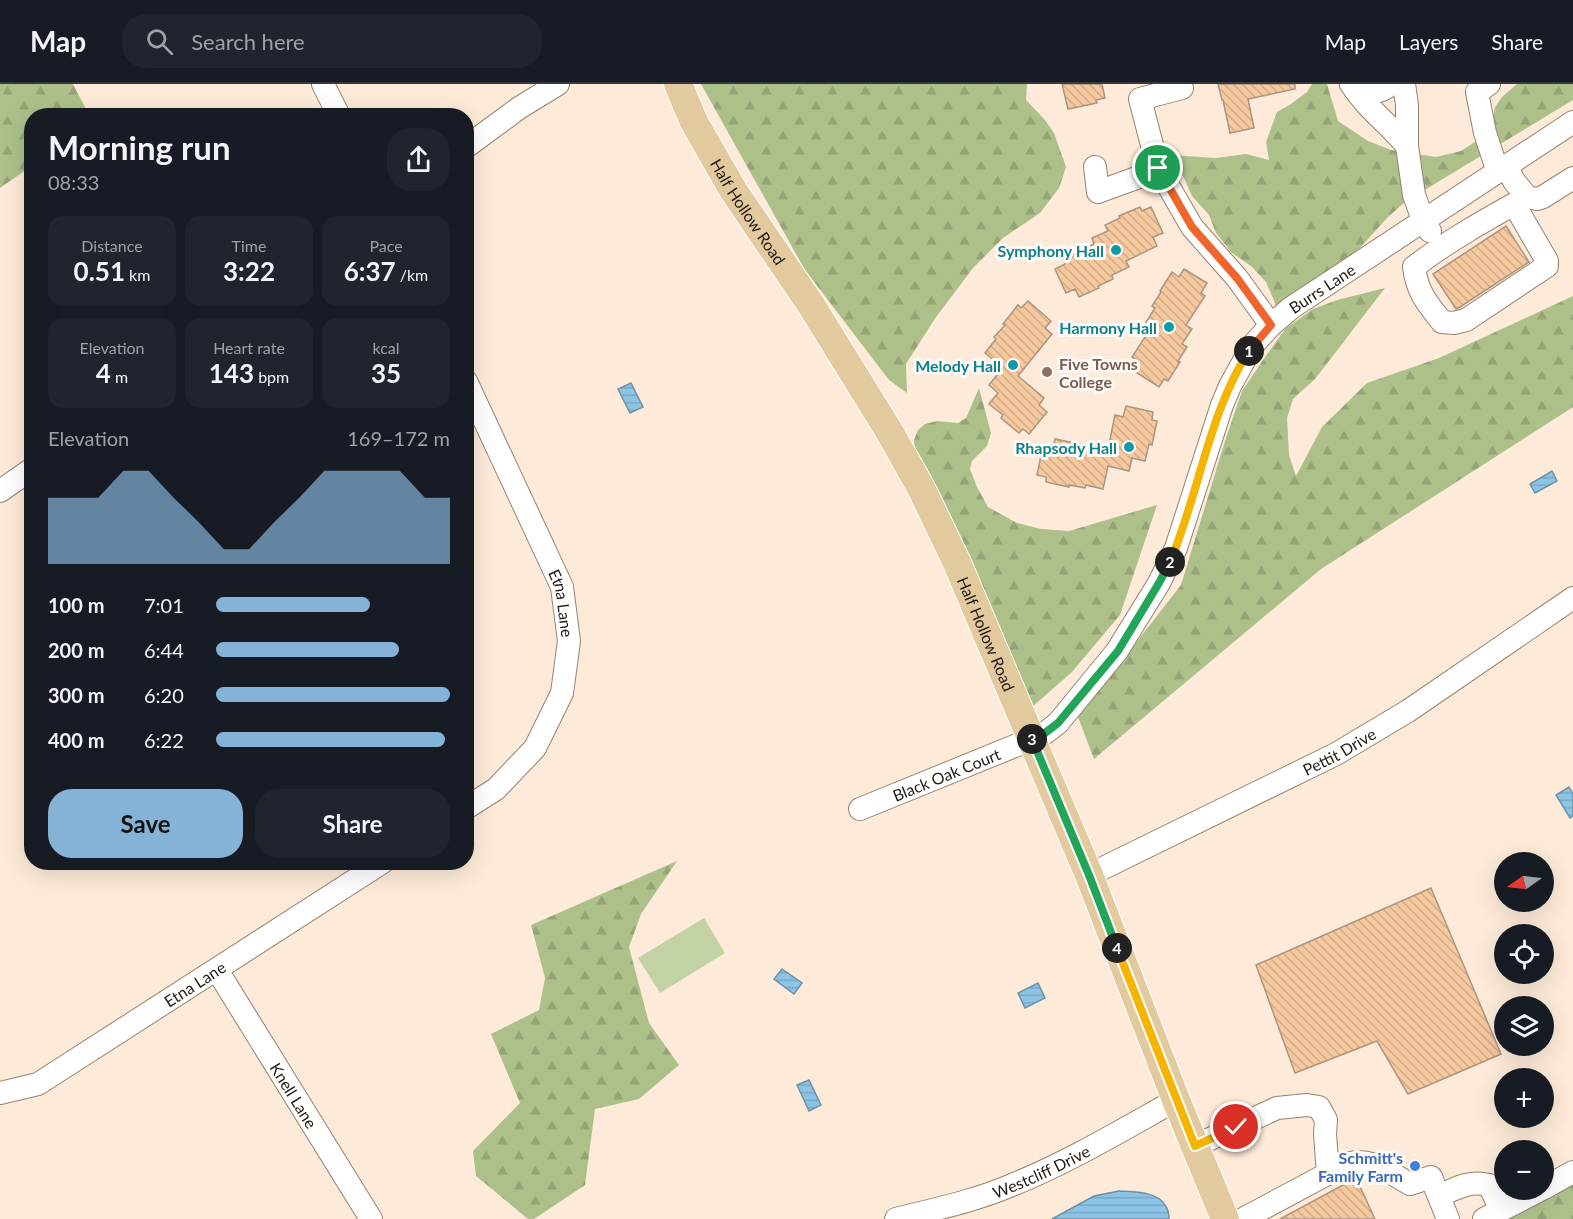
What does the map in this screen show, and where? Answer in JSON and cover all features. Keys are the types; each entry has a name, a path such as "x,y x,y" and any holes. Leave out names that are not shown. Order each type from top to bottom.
{"main road":[{"name":"Half Hollow Road","path":"678,84 694,122 733,190 817,315 890,431 921,488 957,563 1089,875 1176,1100 1225,1219"}],"street":[{"path":"323,84 335,108"},
{"path":"474,141 519,108 558,84"},
{"path":"1351,84 1368,92 1378,92 1391,84"},
{"path":"1351,84 1361,99 1393,129 1407,146"},
{"path":"1404,84 1407,105 1407,146 1414,195 1423,220 1442,248"},
{"path":"1480,87 1485,133 1496,166 1503,168 1521,200 1547,261 1547,266 1466,320 1454,324 1442,322 1423,296 1416,282 1414,267 1521,200 1543,197 1573,178"},
{"path":"1182,88 1140,99 1158,168 1192,227 1237,278 1271,325"},
{"name":"Burrs Lane","path":"1032,739 1058,723 1118,651 1159,583 1179,540 1222,405 1252,346 1291,308 1503,168 1571,129"},
{"path":"1095,167 1098,192 1158,168"},
{"name":"Etna Lane","path":"474,398 562,588 569,641 562,693 535,748 496,789 474,803"},
{"path":"0,491 24,474"},
{"name":"Pettit Drive","path":"1089,875 1336,754 1408,711 1573,598"},
{"name":"Black Oak Court","path":"860,809 1032,739"},
{"name":"Etna Lane","path":"0,1093 38,1084 371,870"},
{"name":"Knell Lane","path":"217,970 370,1219"},
{"name":"Westcliff Drive","path":"896,1219 958,1204 1011,1186 1078,1154 1176,1100"},
{"path":"1195,1146 1277,1108 1307,1105 1319,1107 1326,1120 1328,1174"},
{"path":"1243,1219 1353,1161 1380,1167 1410,1185 1431,1177 1448,1219"},
{"path":"1554,1182 1573,1172"},
{"path":"1439,1196 1469,1183 1494,1180"},
{"path":"1493,1215 1495,1200"},
{"path":"1493,1215 1521,1200"}],"green space":[{"path":"0,84 73,84 85,108 24,108 24,172 0,188"},
{"path":"701,84 1027,84 1026,100 1054,133 1066,167 1059,188 1040,213 1003,238 973,268 936,317 906,364 907,393 889,380 805,270"},
{"path":"1312,84 1327,84 1338,121 1368,141 1391,150 1436,157 1461,151 1475,142 1492,121 1495,107 1502,97 1517,84 1573,84 1573,100 1405,202 1359,249 1276,308 1266,282 1252,267 1231,252 1216,233 1209,215 1192,196 1183,176 1169,155 1216,158 1246,154 1269,160 1266,142 1277,112 1307,92"},
{"path":"1385,288 1315,379 1293,399 1287,418 1289,455 1296,476 1322,427 1367,383 1439,358 1573,296 1573,407 1321,569 1094,759 1078,717 1181,585 1242,391 1286,328 1313,309 1337,300"},
{"path":"979,388 991,433 987,446 972,461 970,469 988,507 1017,523 1041,529 1069,531 1157,505 1120,615 1072,672 1032,707 915,460 914,440 918,430 925,424 937,421 958,423 966,418"},
{"path":"677,861 641,914 629,947 649,1023 679,1065 639,1099 595,1109 585,1185 534,1219 528,1219 476,1176 473,1151 520,1103 491,1034 539,1010 545,978 531,925"},
{"path":"704,918 725,953 660,993 638,958"},
{"path":"1573,1173 1573,1219 1504,1219 1532,1200 1554,1200 1554,1186"}],"water":[{"path":"631,383 643,407 630,413 618,389"},
{"path":"1552,471 1557,481 1535,493 1530,484"},
{"path":"1569,787 1573,794 1573,816 1570,818 1556,795"},
{"path":"782,969 802,983 794,994 774,979"},
{"path":"1038,983 1045,998 1025,1008 1018,993"},
{"path":"809,1080 821,1105 809,1111 797,1085"},
{"path":"1119,1191 1144,1193 1156,1197 1166,1207 1169,1219 1052,1219 1094,1196"}],"building":[{"path":"1062,84 1102,84 1105,98 1096,100 1097,103 1068,109"},
{"path":"1218,84 1295,84 1295,89 1248,99 1254,128 1230,133"},
{"name":"Symphony Hall","path":"1140,207 1142,211 1151,207 1163,233 1153,237 1157,246 1126,261 1129,267 1112,275 1113,279 1098,286 1099,288 1079,297 1075,289 1066,293 1055,269 1065,264 1063,259 1094,244 1092,238 1108,231 1105,225"},
{"path":"1506,226 1529,262 1456,309 1433,274"},
{"name":"Harmony Hall","path":"1184,269 1207,283 1201,293 1205,296 1186,325 1192,329 1182,344 1187,347 1178,361 1180,362 1168,381 1164,379 1159,387 1134,371 1140,362 1132,357 1151,328 1145,324 1155,308 1152,306 1160,291 1172,272 1179,277"},
{"name":"Melody Hall","path":"1028,301 1051,321 1045,328 1052,334 1018,376 1044,398 1039,405 1047,412 1029,434 1023,429 1019,433 1001,418 1003,415 989,404 998,393 989,385 1003,368 985,353 1018,305 1021,308"},
{"name":"Rhapsody Hall","path":"1126,406 1153,412 1152,420 1157,421 1152,445 1149,444 1145,461 1132,458 1129,471 1108,466 1103,489 1086,485 1085,488 1069,485 1069,487 1046,482 1046,477 1037,475 1043,446 1053,448 1055,439 1108,449 1115,415 1123,417"},
{"path":"1431,888 1494,1037 1494,1056 1496,1056 1408,1094 1377,1041 1295,1073 1256,965"},
{"path":"1356,1178 1375,1219 1280,1219"}],"place":[{"name":"Symphony Hall","path":"1116,250"},
{"name":"Harmony Hall","path":"1169,327"},
{"name":"Melody Hall","path":"1013,365"},
{"name":"Five Towns College","path":"1047,372"},
{"name":"Rhapsody Hall","path":"1129,447"},
{"name":"Schmitt's Family Farm","path":"1415,1166"}],"route":[{"path":"1158,168 1192,227 1237,278 1271,325 1252,346 1230,386 1185,524 1169,565 1159,583 1118,651 1058,723 1032,739 1089,875 1195,1146 1236,1127"}]}
